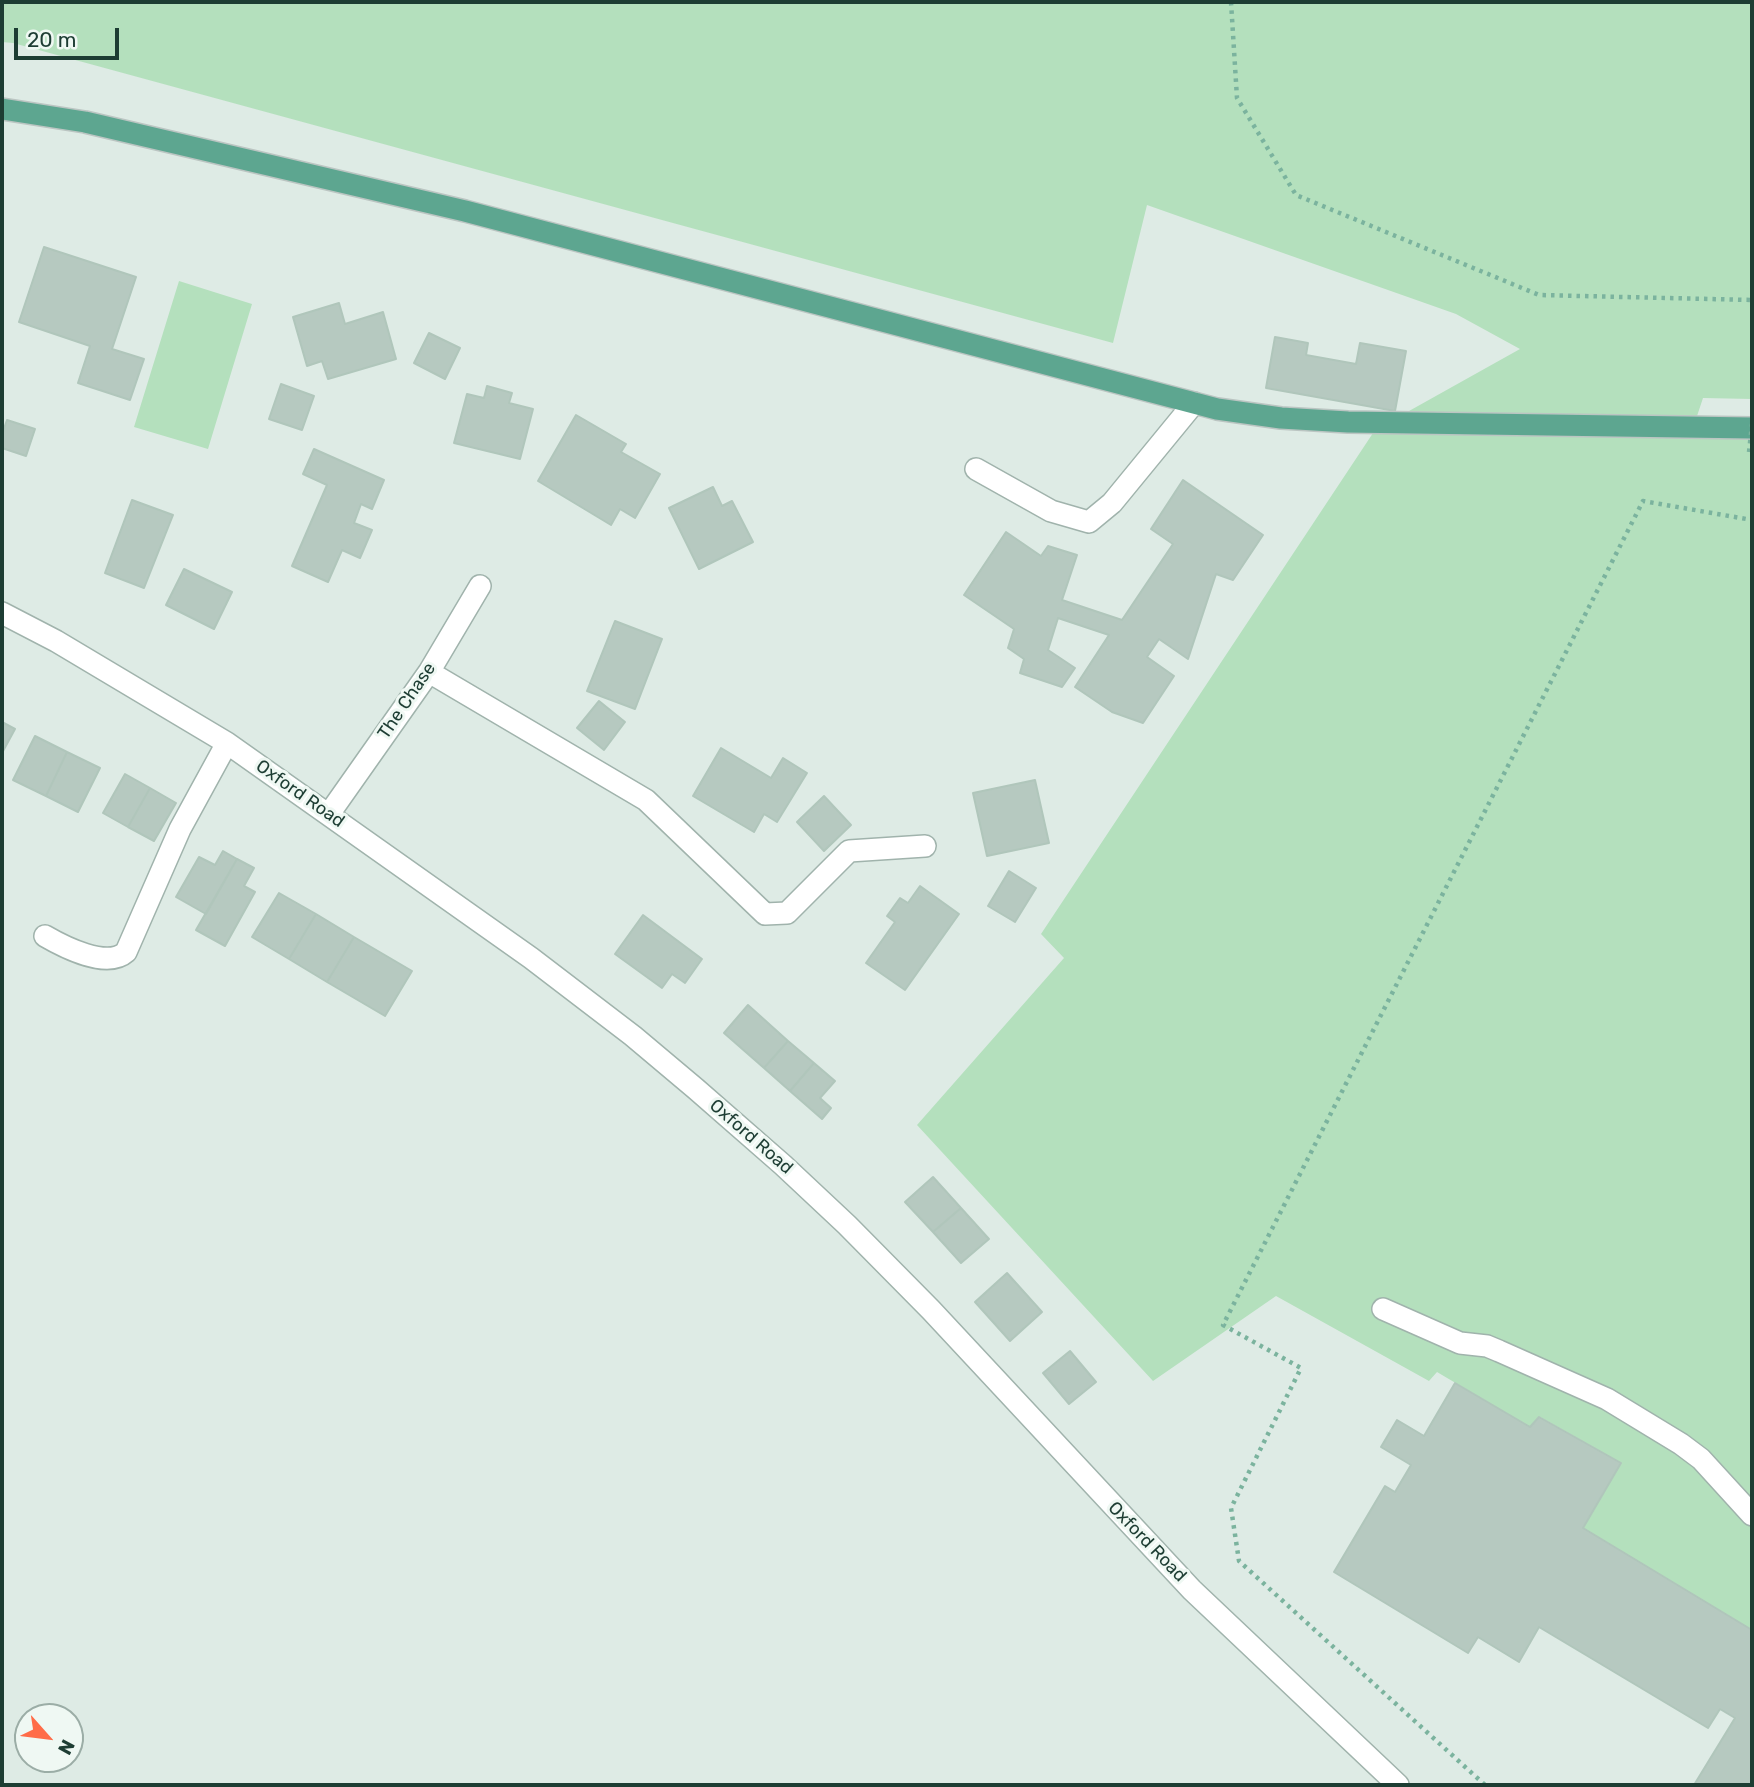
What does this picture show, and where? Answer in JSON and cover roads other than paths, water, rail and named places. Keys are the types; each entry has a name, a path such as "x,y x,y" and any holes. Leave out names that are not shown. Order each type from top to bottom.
{"main road":[{"path":"2,109 85,122 465,211 1217,409 1282,418 1348,422 1752,426"}],"street":[{"path":"976,469 1051,511 1089,522 1112,503 1194,403"},
{"name":"The Chase","path":"330,814 429,672 480,586"},
{"name":"Oxford Road","path":"2,613 56,641 227,743 531,958 633,1036 783,1165 847,1225 931,1310 1192,1590 1398,1785"},
{"path":"429,672 646,800 765,914 787,913 849,851 925,846"},
{"path":"45,936 102,958 116,958 126,951 180,829 227,743"},
{"path":"1383,1309 1460,1343 1487,1346 1606,1399 1693,1453 1752,1515"}]}
